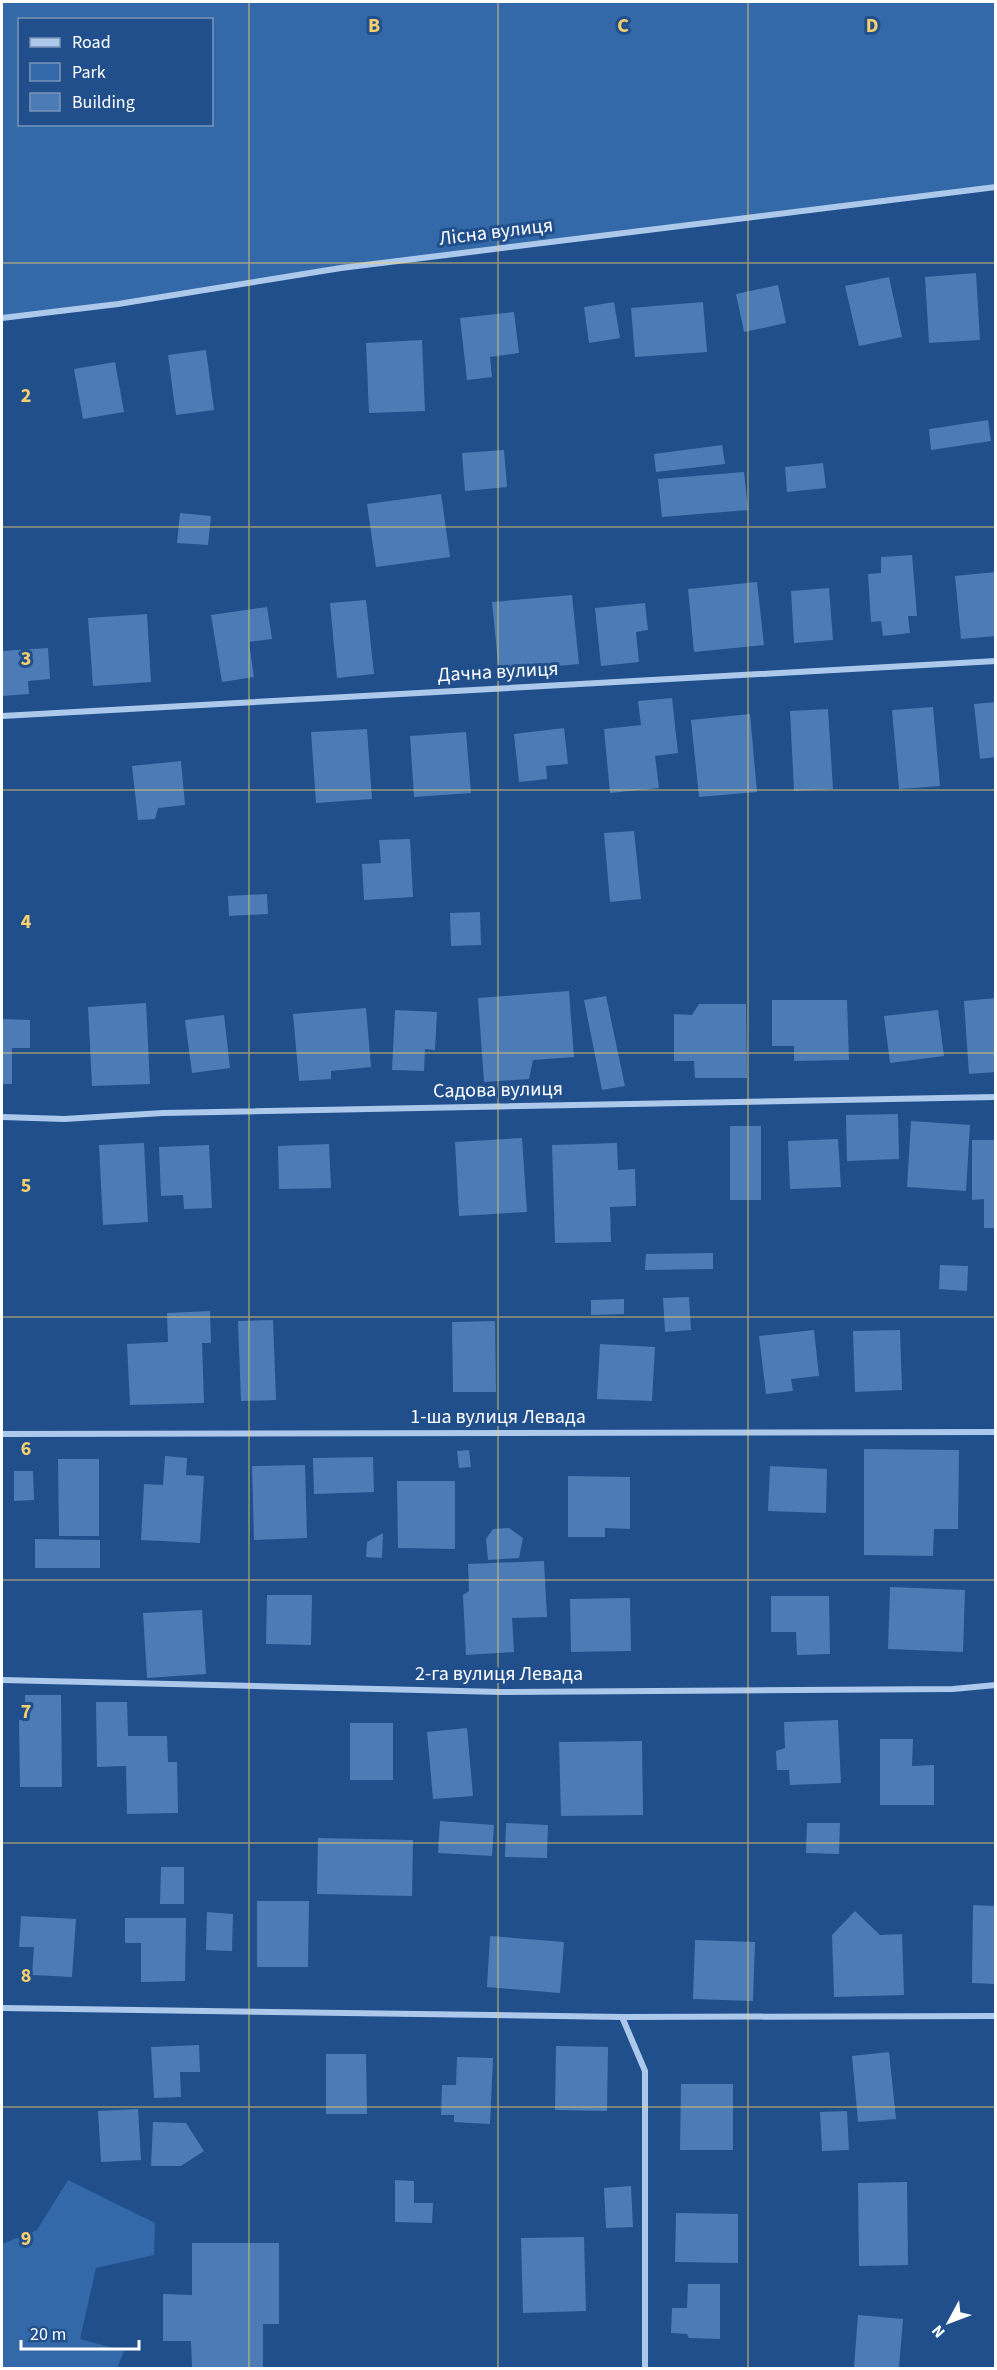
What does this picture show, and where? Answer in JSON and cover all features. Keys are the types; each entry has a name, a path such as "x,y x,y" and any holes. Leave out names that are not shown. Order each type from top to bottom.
{"street":[{"name":"Лісна вулиця","path":"2,318 118,304 341,268 996,188"},
{"name":"Дачна вулиця","path":"2,716 996,661"},
{"name":"Садова вулиця","path":"2,1117 64,1119 175,1113 996,1097"},
{"name":"1-ша вулиця Левада","path":"2,1434 996,1432"},
{"name":"2-га вулиця Левада","path":"2,1680 501,1692 953,1689 996,1684"},
{"path":"2,2008 622,2017 996,2016"},
{"path":"622,2017 645,2071 645,2368"}],"green space":[{"path":"2,2 995,2 995,187 341,268 2,318"},
{"path":"68,2180 155,2223 154,2255 96,2268 80,2339 124,2351 117,2368 2,2368 2,2244 37,2230"}],"building":[{"path":"976,273 980,340 929,343 925,277"},
{"path":"889,277 902,337 859,346 845,286"},
{"path":"778,285 786,323 744,332 736,294"},
{"path":"614,302 620,338 589,343 584,307"},
{"path":"703,302 707,352 635,357 631,308"},
{"path":"514,312 519,353 490,357 492,377 467,380 460,318"},
{"path":"422,340 425,411 369,413 366,343"},
{"path":"206,350 214,410 176,415 168,355"},
{"path":"115,362 124,412 83,419 74,369"},
{"path":"988,420 991,441 931,450 929,429"},
{"path":"722,445 725,464 656,472 654,454"},
{"path":"504,450 507,487 465,491 462,453"},
{"path":"823,463 826,488 787,492 785,467"},
{"path":"744,472 748,510 662,517 658,479"},
{"path":"441,494 450,557 376,567 367,504"},
{"path":"180,513 211,516 208,545 177,543"},
{"path":"912,555 917,616 908,616 910,633 883,636 881,621 871,622 868,574 881,573 881,557"},
{"path":"996,572 996,636 961,639 955,576"},
{"path":"757,582 764,645 694,652 688,589"},
{"path":"829,588 833,640 794,643 791,591"},
{"path":"572,595 579,664 499,672 492,602"},
{"path":"366,600 374,674 337,678 330,603"},
{"path":"645,603 648,630 636,632 639,662 601,666 595,608"},
{"path":"267,607 272,639 249,642 254,677 222,682 211,615"},
{"path":"147,614 151,682 93,686 88,618"},
{"path":"48,648 50,679 28,681 29,694 3,696 2,651"},
{"path":"672,698 678,753 655,756 659,788 610,793 604,729 641,725 638,701"},
{"path":"996,702 996,757 980,759 974,704"},
{"path":"933,707 940,786 899,789 892,710"},
{"path":"828,709 833,789 794,791 790,711"},
{"path":"750,714 757,792 699,797 691,720"},
{"path":"564,728 568,764 546,766 547,779 519,782 514,734"},
{"path":"367,729 372,799 316,803 311,732"},
{"path":"466,732 471,793 414,797 410,736"},
{"path":"181,761 185,805 158,808 155,819 138,820 132,766"},
{"path":"634,831 641,899 610,902 604,833"},
{"path":"410,839 413,897 364,900 362,864 381,863 379,840"},
{"path":"267,894 268,914 229,916 228,896"},
{"path":"480,912 481,945 451,946 450,913"},
{"path":"569,991 574,1057 533,1060 529,1079 484,1082 478,998"},
{"path":"606,996 625,1086 602,1090 584,1000"},
{"path":"996,998 996,1072 969,1074 964,1001"},
{"path":"772,1000 847,1000 849,1060 794,1061 794,1046 772,1046"},
{"path":"146,1003 150,1084 92,1086 88,1007"},
{"path":"699,1004 746,1004 747,1078 695,1078 694,1061 674,1061 674,1014 692,1015"},
{"path":"366,1008 371,1067 331,1071 331,1079 299,1081 293,1014"},
{"path":"395,1010 437,1012 435,1050 425,1049 424,1071 392,1070"},
{"path":"938,1010 944,1056 890,1063 884,1016"},
{"path":"224,1015 230,1068 192,1073 185,1020"},
{"path":"2,1019 30,1020 30,1048 12,1048 12,1084 2,1084"},
{"path":"898,1114 899,1159 847,1161 846,1115"},
{"path":"911,1121 970,1125 966,1191 907,1187"},
{"path":"730,1126 761,1126 761,1200 730,1200"},
{"path":"522,1138 527,1212 459,1216 455,1142"},
{"path":"838,1139 841,1187 790,1189 788,1141"},
{"path":"972,1140 996,1140 996,1228 984,1228 984,1199 972,1200"},
{"path":"144,1143 148,1222 103,1225 99,1145"},
{"path":"617,1143 618,1170 635,1169 636,1206 610,1207 611,1242 555,1243 552,1145"},
{"path":"329,1144 331,1188 279,1189 278,1146"},
{"path":"209,1145 212,1208 184,1209 183,1195 161,1196 159,1147"},
{"path":"713,1253 713,1269 645,1270 646,1254"},
{"path":"940,1265 968,1266 967,1291 939,1289"},
{"path":"689,1297 691,1330 665,1332 663,1298"},
{"path":"624,1299 624,1314 591,1315 591,1300"},
{"path":"210,1311 211,1343 202,1343 204,1403 130,1405 127,1344 168,1342 167,1313"},
{"path":"273,1320 276,1400 241,1401 238,1321"},
{"path":"495,1321 496,1392 453,1392 452,1322"},
{"path":"814,1330 819,1376 791,1379 793,1391 766,1394 759,1336"},
{"path":"900,1330 902,1390 855,1392 853,1331"},
{"path":"600,1344 655,1347 652,1401 597,1399"},
{"path":"864,1449 959,1450 958,1529 934,1529 933,1556 864,1555"},
{"path":"469,1450 471,1467 459,1468 457,1451"},
{"path":"165,1456 187,1458 186,1475 204,1476 200,1543 141,1540 144,1484 163,1485"},
{"path":"373,1457 374,1492 314,1494 313,1458"},
{"path":"58,1459 99,1459 99,1536 59,1536"},
{"path":"305,1465 307,1538 254,1540 252,1466"},
{"path":"770,1466 827,1469 826,1513 768,1511"},
{"path":"14,1471 33,1471 34,1500 14,1501"},
{"path":"568,1476 630,1477 630,1529 605,1528 605,1537 568,1537"},
{"path":"397,1481 455,1481 455,1549 398,1548"},
{"path":"509,1528 523,1538 519,1558 488,1560 486,1539 493,1529"},
{"path":"383,1533 382,1558 366,1557 367,1542"},
{"path":"35,1539 100,1540 100,1568 35,1568"},
{"path":"544,1561 547,1617 512,1618 514,1652 466,1655 463,1595 469,1591 468,1564"},
{"path":"890,1587 965,1590 963,1652 888,1649"},
{"path":"267,1595 312,1595 311,1645 266,1644"},
{"path":"771,1596 829,1596 830,1654 797,1655 796,1632 771,1632"},
{"path":"630,1598 631,1651 571,1652 570,1599"},
{"path":"202,1610 206,1674 147,1678 143,1613"},
{"path":"25,1695 61,1695 62,1787 20,1787 19,1720 25,1720"},
{"path":"96,1702 127,1702 128,1736 167,1736 168,1762 177,1762 178,1813 127,1814 126,1766 97,1767"},
{"path":"838,1720 841,1783 790,1785 789,1770 777,1770 776,1751 785,1748 784,1722"},
{"path":"350,1723 393,1723 393,1780 350,1780"},
{"path":"467,1728 473,1796 433,1799 427,1732"},
{"path":"880,1739 913,1739 912,1766 934,1765 934,1805 880,1805"},
{"path":"642,1741 643,1815 561,1816 559,1742"},
{"path":"440,1821 494,1825 492,1856 438,1853"},
{"path":"506,1823 548,1825 547,1858 505,1857"},
{"path":"807,1823 840,1823 839,1854 806,1853"},
{"path":"318,1838 413,1840 412,1896 317,1894"},
{"path":"161,1867 184,1867 184,1904 160,1904"},
{"path":"257,1901 309,1901 308,1967 257,1967"},
{"path":"973,1905 996,1906 996,1984 972,1983"},
{"path":"855,1911 880,1935 902,1934 904,1995 834,1997 832,1935"},
{"path":"207,1912 233,1914 232,1951 206,1950"},
{"path":"21,1916 76,1919 72,1977 32,1975 34,1947 19,1947"},
{"path":"125,1918 186,1918 185,1981 141,1982 141,1943 125,1943"},
{"path":"490,1936 564,1942 560,1993 487,1987"},
{"path":"695,1940 755,1942 753,2001 693,1999"},
{"path":"199,2045 200,2072 180,2072 181,2097 154,2098 151,2047"},
{"path":"556,2046 608,2047 607,2111 555,2110"},
{"path":"889,2052 896,2119 858,2122 852,2056"},
{"path":"326,2054 366,2054 367,2114 326,2114"},
{"path":"457,2057 493,2058 490,2124 454,2122 454,2115 441,2115 442,2085 456,2085"},
{"path":"681,2084 733,2084 733,2150 680,2150"},
{"path":"138,2109 141,2160 101,2162 98,2111"},
{"path":"847,2111 849,2150 822,2151 820,2112"},
{"path":"153,2122 186,2123 204,2151 181,2166 151,2166"},
{"path":"395,2180 414,2181 414,2203 433,2203 432,2223 395,2222"},
{"path":"907,2182 908,2265 859,2266 858,2183"},
{"path":"631,2186 633,2227 606,2228 604,2188"},
{"path":"676,2213 738,2214 738,2263 675,2262"},
{"path":"584,2237 586,2311 523,2313 521,2238"},
{"path":"192,2243 279,2243 279,2324 263,2324 263,2368 192,2368 191,2341 163,2341 163,2294 192,2295"},
{"path":"688,2284 720,2284 720,2339 689,2338 687,2334 671,2333 672,2308 687,2308"},
{"path":"858,2315 903,2319 899,2368 854,2367"}]}
